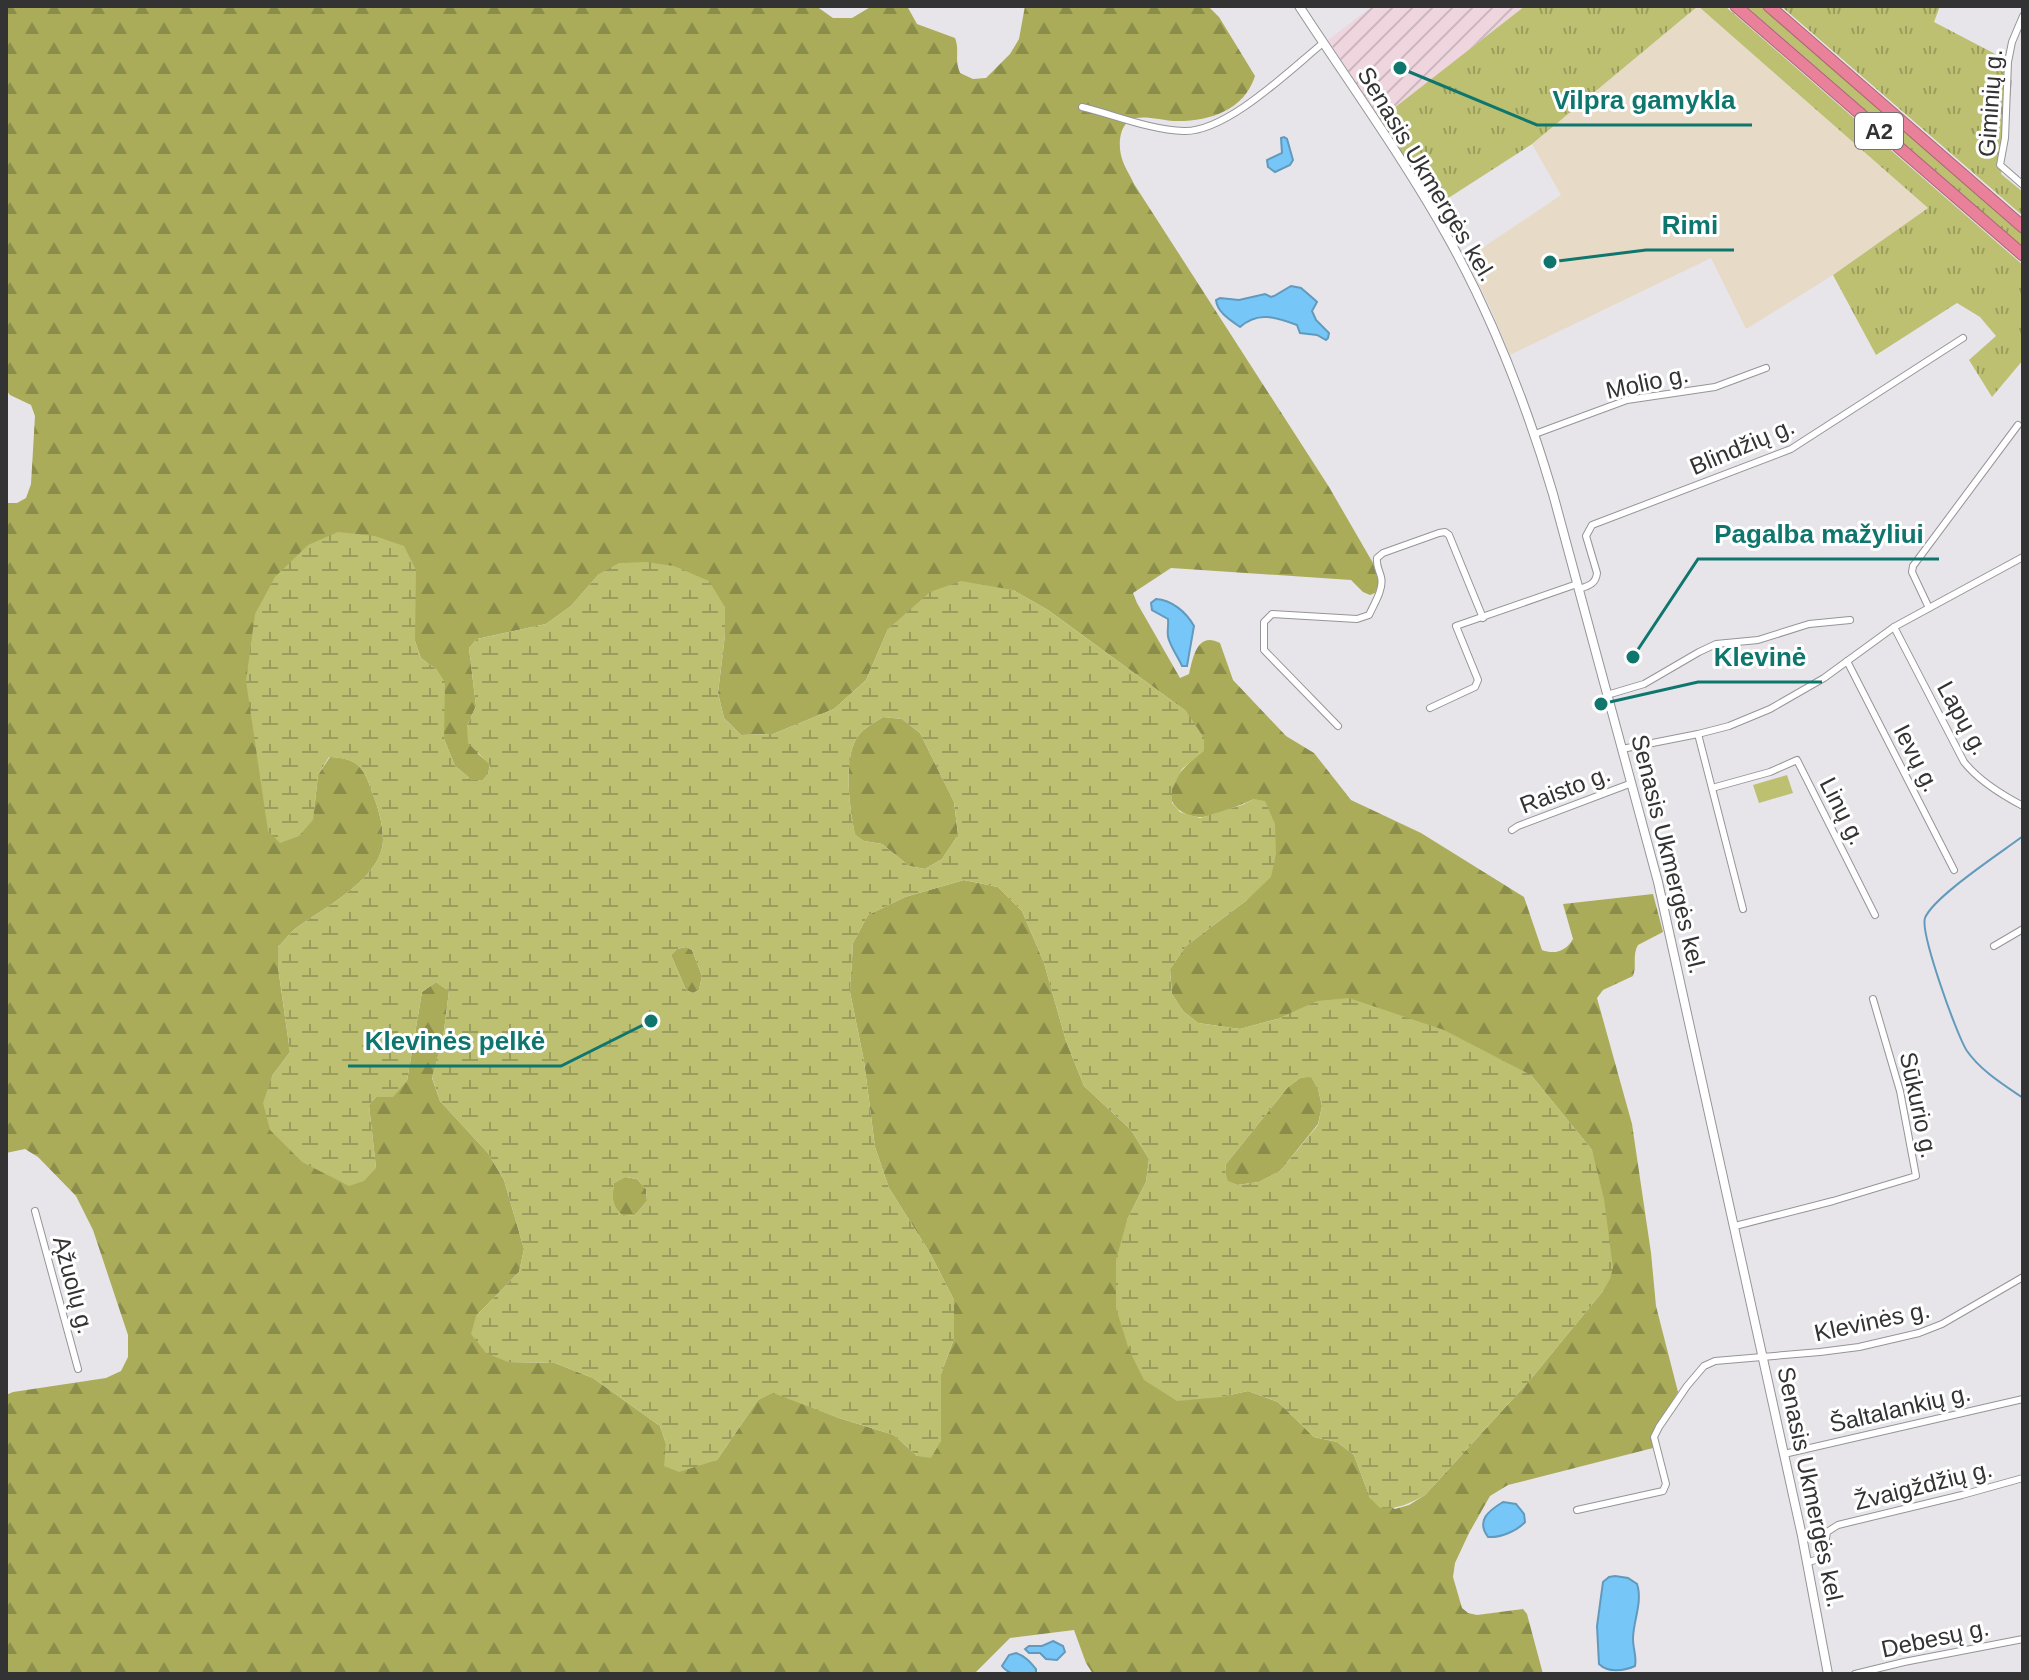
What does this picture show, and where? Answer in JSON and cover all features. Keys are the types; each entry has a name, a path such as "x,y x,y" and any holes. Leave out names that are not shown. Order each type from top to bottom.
{"highway":[{"name":"A2","path":"1736,6 2023,255"},
{"name":"A2","path":"1769,6 2023,227"}],"main road":[{"name":"Senasis Ukmergės kel.","path":"1299,6 1449,240 1491,323 1535,434 1658,882 1808,1562 1828,1674"}],"street":[{"name":"Giminių g.","path":"2023,16 2008,62 2006,124 2000,165 2023,185"},
{"path":"1082,107 1155,127 1197,130 1234,113 1323,43"},
{"name":"Blindžių g.","path":"1578,587 1587,586 1596,579 1586,536 1592,525 1791,449 1963,338"},
{"name":"Molio g.","path":"1535,434 1627,400 1715,387 1766,368"},
{"path":"1929,608 1912,572 1913,566 2018,425"},
{"path":"1338,726 1264,650 1264,622 1272,614 1365,618 1381,586 1377,558 1383,553 1445,532 1449,535 1483,618"},
{"path":"1622,749 1729,726 1770,709 1824,678 1894,627 2023,557"},
{"path":"1430,708 1475,687 1478,680 1456,626 1578,587"},
{"path":"1607,695 1644,684 1716,644 1758,640 1809,624 1850,620"},
{"name":"Lapų g.","path":"1894,627 1964,762 1991,786 2023,806"},
{"name":"Ievų g.","path":"1847,661 1954,870"},
{"path":"1698,734 1743,909"},
{"name":"Linų g.","path":"1712,788 1770,772 1797,760 1875,915"},
{"name":"Raisto g.","path":"1512,830 1632,783"},
{"path":"1994,946 2023,929"},
{"name":"Sūkurio g.","path":"1735,1226 1916,1176 1900,1091 1873,999"},
{"name":"Ąžuolų g.","path":"35,1211 78,1369"},
{"name":"Klevinės g.","path":"1577,1510 1663,1491 1666,1484 1654,1437 1687,1386 1711,1362 1859,1347 1919,1333 1942,1324 2023,1277"},
{"name":"Šaltalankių g.","path":"1784,1454 2023,1399"},
{"name":"Žvaigždžių g.","path":"1808,1562 1823,1558 1827,1532 1838,1525 2023,1478"},
{"name":"Debesų g.","path":"1855,1674 2023,1639"}],"shaded area":[{"path":"1373,6 1525,6 1380,119 1328,40"},
{"path":"1698,6 1928,208 1833,275 1746,329 1711,258 1510,355 1466,259 1561,195 1532,144"}],"green space":[{"path":"6,6 816,6 833,18 852,18 872,6 907,6 917,24 955,38 960,73 973,79 986,78 1010,54 1019,39 1025,6 1208,6 1219,17 1255,76 1250,88 1234,106 1212,116 1187,121 1145,117 1131,120 1121,133 1122,159 1134,184 1329,487 1373,563 1379,583 1375,593 1370,595 1351,580 1171,568 1133,593 1137,603 1180,678 1189,674 1201,643 1212,640 1220,643 1233,680 1286,736 1314,753 1351,800 1421,833 1524,897 1542,950 1560,951 1573,939 1563,904 1653,894 1663,932 1638,945 1633,976 1603,990 1597,998 1632,1124 1656,1306 1678,1392 1651,1435 1653,1448 1508,1485 1490,1496 1455,1563 1453,1577 1462,1608 1468,1613 1477,1615 1523,1609 1527,1614 1543,1674 1093,1674 1074,1630 1010,1638 974,1674 6,1674 6,1395 106,1378 121,1371 128,1357 128,1335 93,1230 76,1196 38,1157 25,1149 6,1153 6,503 17,503 26,498 31,484 35,416 31,405 6,390","holes":["338,532 415,641 421,658 437,670 444,739 455,766 472,780 483,780 490,764 478,754 467,726 476,706 469,648 477,639 546,624 571,606 599,574 725,635 718,693 724,718 741,735 773,734 834,709 866,680 888,629 1013,590 1048,610 1186,711 1204,750 1173,783 1171,799 1178,809 1204,817 1254,799 1247,900 1186,946 1170,969 1172,994 1183,1011 1198,1023 1240,1029 1277,1019 1531,1075 1592,1150 1603,1291 1530,1380 1425,1495 1395,1509 1370,1498 1354,1455 1337,1442 1314,1437 1278,1402 1248,1391 1221,1397 1127,1220 1146,1182 1149,1159 1131,1130 1084,1086 1066,1041 1044,963 1022,911 998,887 964,880 905,897 868,915 853,943 850,992 864,1061 875,1147 889,1188 930,1253 954,1300 954,1339 941,1374 941,1441 917,1456 894,1435 773,1392 758,1400 717,1460 665,1466 666,1444 660,1426 593,1378 555,1363 508,1362 476,1316 519,1272 524,1249 504,1180 488,1153 440,1101 432,1078 443,1038 449,991 436,982 422,992 407,1081 376,1097 369,1105 376,1168 272,1076 290,1052 278,947 295,929 362,880 380,854 383,840 380,816 366,776 347,759 330,757 318,775 313,820"]},
{"path":"1525,6 1698,6 1532,144 1436,206 1380,119"},
{"path":"1698,6 1725,6 2023,265 2023,360 1992,397 1969,360 1996,336 1980,317 1957,303 1876,355 1833,275 1928,208"},
{"path":"1746,6 1761,6 2023,234 2023,247"},
{"path":"1781,6 1940,6 1934,22 1999,56 2012,81 2001,174 2023,192 2023,216"},
{"path":"338,532 375,536 404,546 416,570 415,641 421,658 437,670 445,682 444,739 455,766 472,780 483,780 490,765 468,743 467,726 476,706 469,648 477,639 546,624 571,606 599,574 619,563 646,562 674,566 709,581 725,607 718,693 724,718 741,735 773,734 834,709 866,680 888,629 930,592 961,581 1013,590 1048,610 1186,711 1204,738 1204,751 1182,769 1172,789 1172,803 1180,812 1200,818 1254,799 1265,801 1275,824 1276,854 1271,877 1247,900 1186,946 1170,969 1172,994 1183,1011 1198,1023 1240,1029 1277,1019 1317,1001 1349,998 1444,1030 1531,1075 1592,1150 1604,1199 1613,1268 1610,1279 1530,1380 1425,1495 1403,1505 1380,1508 1370,1498 1354,1455 1337,1442 1314,1437 1278,1402 1248,1391 1177,1401 1144,1380 1129,1350 1116,1308 1116,1260 1127,1220 1146,1182 1149,1159 1131,1130 1084,1086 1066,1041 1044,963 1022,911 998,887 964,880 905,897 868,915 853,943 850,992 864,1061 875,1147 889,1188 930,1253 954,1300 954,1339 941,1374 941,1441 931,1458 917,1456 894,1435 773,1393 758,1400 717,1460 679,1472 664,1466 666,1444 660,1426 593,1378 555,1363 508,1362 486,1353 471,1334 476,1316 519,1272 524,1249 504,1180 488,1153 440,1101 432,1077 443,1038 449,991 436,982 422,992 407,1081 393,1097 376,1097 369,1105 376,1168 364,1181 349,1186 302,1162 270,1130 263,1103 272,1076 290,1052 278,947 295,929 362,880 380,854 383,840 378,810 362,770 346,759 329,757 318,775 313,820 299,836 280,843 268,831 246,681 255,614 275,577 308,545","holes":["883,717 902,719 920,733 954,802 958,835 942,859 925,869 909,866 882,844 864,841 855,834 849,784 850,758 858,736","686,947 692,950 702,976 699,990 693,993 686,990 671,955 677,949","1311,1077 1318,1089 1322,1106 1318,1125 1280,1171 1259,1182 1237,1185 1228,1181 1226,1164 1288,1087 1300,1078","626,1177 637,1179 646,1189 647,1201 635,1215 623,1216 617,1209 613,1197 614,1183"]},
{"path":"883,717 902,719 920,733 954,802 958,835 942,859 925,869 909,866 882,844 864,841 855,835 849,784 850,758 858,736"},
{"path":"1787,775 1793,793 1759,803 1753,785"},
{"path":"686,947 692,950 702,976 699,990 693,993 686,990 671,955 677,949"},
{"path":"1311,1076 1322,1106 1318,1124 1280,1171 1259,1182 1237,1185 1227,1181 1226,1164 1288,1087 1300,1078"},
{"path":"625,1177 637,1179 646,1189 647,1201 635,1215 623,1216 613,1201 614,1183"}],"water":[{"path":"1284,137 1293,160 1290,165 1275,172 1268,167 1267,160 1282,153 1281,138"},
{"path":"1291,286 1301,288 1317,302 1312,311 1329,333 1326,340 1317,335 1300,333 1297,325 1274,318 1260,317 1240,327 1225,315 1216,300 1239,300 1265,294 1271,297"},
{"path":"1156,599 1178,608 1194,626 1187,666 1182,666 1170,643 1168,619 1152,610 1151,603"},
{"path":"1503,1502 1516,1504 1524,1514 1525,1522 1508,1533 1488,1537 1483,1526 1485,1517"},
{"path":"1615,1576 1628,1578 1637,1584 1639,1598 1633,1639 1635,1666 1616,1670 1599,1664 1597,1626 1603,1582"},
{"path":"1053,1641 1063,1646 1065,1652 1057,1660 1046,1659 1040,1653 1029,1653 1025,1649 1042,1646"},
{"path":"1016,1653 1036,1669 1036,1674 1017,1674 1005,1670 1002,1666 1009,1655"}],"waterway":[{"path":"2023,836 1969,875 1941,899 1925,918 1928,943 1940,984 1967,1051 1986,1071 2023,1098"}],"place":[{"name":"Vilpra gamykla","path":"1400,68"},
{"name":"Rimi","path":"1550,262"},
{"name":"Pagalba mažyliui","path":"1633,657"},
{"name":"Klevinė","path":"1601,704"},
{"name":"Klevinės pelkė","path":"651,1021"}]}
